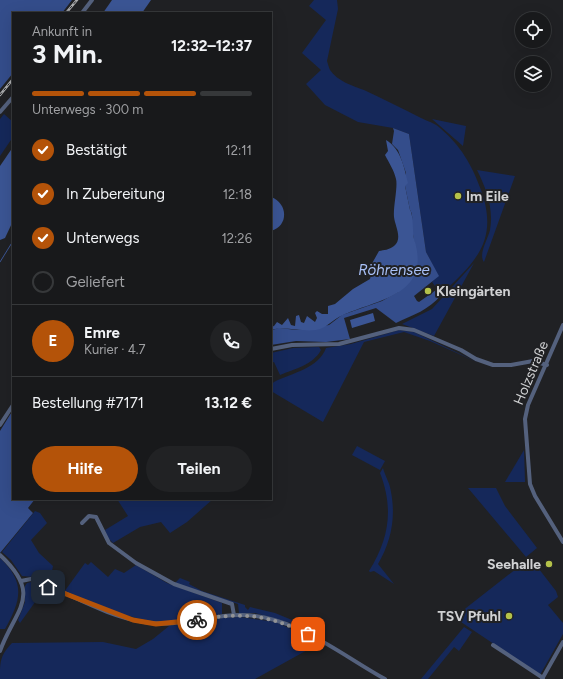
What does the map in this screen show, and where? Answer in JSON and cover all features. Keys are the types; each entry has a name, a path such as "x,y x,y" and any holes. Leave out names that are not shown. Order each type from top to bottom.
{"street":[{"path":"83,12 92,0"},
{"path":"0,112 12,98"},
{"name":"Holzstraße","path":"563,325 526,413 529,476 535,496 563,542"},
{"path":"272,349 292,345 340,344 392,329 403,328 414,330 461,350 476,359 493,364 511,365 533,361 547,365"},
{"path":"0,425 12,407"},
{"path":"82,523 89,516 96,517 110,542 136,563 174,584 232,604 234,615"},
{"path":"0,555 11,566 20,581 23,598 22,606 0,651"},
{"path":"20,581 31,579 121,616 144,622 173,623 234,615 248,615 276,620 308,634 385,679"},
{"path":"493,645 542,679 563,642"}],"shaded area":[{"path":"0,0 72,0 63,12 12,12 12,74 0,89"},
{"path":"314,0 337,0 338,9 327,61 333,74 346,83 364,90 438,126 460,149 470,164 478,181 486,208 487,223 481,249 465,271 441,294 432,282 438,275 426,252 409,134 393,128 358,122 325,105 306,84 321,70 302,53 326,20 309,6"},
{"path":"4,114 12,121 12,138 0,156 0,119"},
{"path":"432,119 466,126 463,146"},
{"path":"393,128 409,134 426,252 439,276 414,296 419,302 436,290 441,295 431,305 415,315 396,323 376,308 344,318 350,339 326,342 296,341 272,345 272,330 279,328 297,330 329,325 342,315 382,301 398,292 415,274 416,261 412,214 405,186 406,173 398,150 392,144"},
{"path":"477,170 515,176 484,262 482,255 490,230 491,214 486,191"},
{"path":"474,263 434,336 402,324 432,309"},
{"path":"399,330 414,332 479,363 430,341 404,332 364,342 323,422 272,392 272,384 274,382 311,365 322,355 326,348 351,344"},
{"path":"319,347 321,350 318,355 308,363 280,375 274,362 272,363 272,353 293,348"},
{"path":"12,412 12,500 34,500 28,508 33,513 0,553 0,431"},
{"path":"357,446 385,461 380,470 352,455"},
{"path":"524,450 525,482 505,482"},
{"path":"383,468 390,489 393,520 386,547 378,564 394,584 374,571 369,571 381,547 387,524 387,499 380,473"},
{"path":"468,488 496,488 505,506 537,548 526,557"},
{"path":"118,500 212,500 187,522 170,533 161,522 140,527 113,543 107,537 105,530 128,516"},
{"path":"35,511 40,513 47,523 31,540 39,553 53,566 50,581 46,583 34,577 22,576 11,560 2,552"},
{"path":"0,558 14,576 18,592 15,609 5,629 0,629"},
{"name":"TSV Pfuhl","path":"532,560 556,591 558,597 548,605 563,623 563,634 540,675 461,622 459,618 460,614 466,608 521,565 527,565"},
{"path":"91,562 108,577 115,569 124,573 136,565 167,583 222,603 222,614 165,622 146,620 125,615 64,592 85,563 88,565"},
{"path":"180,578 190,582 189,584 202,591 245,605 248,610 250,607 275,613 292,620 291,623 255,613 239,613 238,604 175,583"},
{"path":"31,582 41,586 43,591 20,623 18,620 25,602 25,586 27,583"},
{"path":"240,617 276,622 320,643 255,679 0,679 0,668 3,655 12,643 103,642 136,649 153,639 169,626"},
{"path":"464,627 472,632 459,651 454,647 428,679 421,679"}],"water":[{"path":"112,0 151,0 143,12 104,12"},
{"name":"Röhrensee","path":"386,140 398,153 408,183 405,186 412,216 418,260 415,274 408,284 386,299 343,315 320,329 272,330 272,327 277,322 282,325 288,318 291,325 295,326 296,316 299,315 301,322 304,323 307,316 315,322 317,318 315,313 317,311 322,314 328,314 328,306 335,304 353,289 370,279 372,271 370,267 379,251 386,250 397,243 398,232 394,213 396,179 385,155 388,151"},
{"path":"12,148 12,223 5,238 0,240 0,166"},
{"path":"272,198 281,204 284,214 281,224 272,230"},
{"path":"373,313 375,321 352,328 350,320"}],"waterway":[{"path":"0,262 12,243"}],"railway":[{"path":"67,12 77,0"},
{"path":"0,95 12,80"}],"way so far":[{"path":"197,620 219,616 248,615 276,620 308,634"}],"place":[{"name":"Im Eile","path":"458,196"},
{"name":"Kleingärten","path":"428,291"},
{"name":"Seehalle","path":"549,564"},
{"name":"TSV Pfuhl","path":"509,616"}],"route":[{"path":"48,587 133,620 156,624 197,620"}]}
